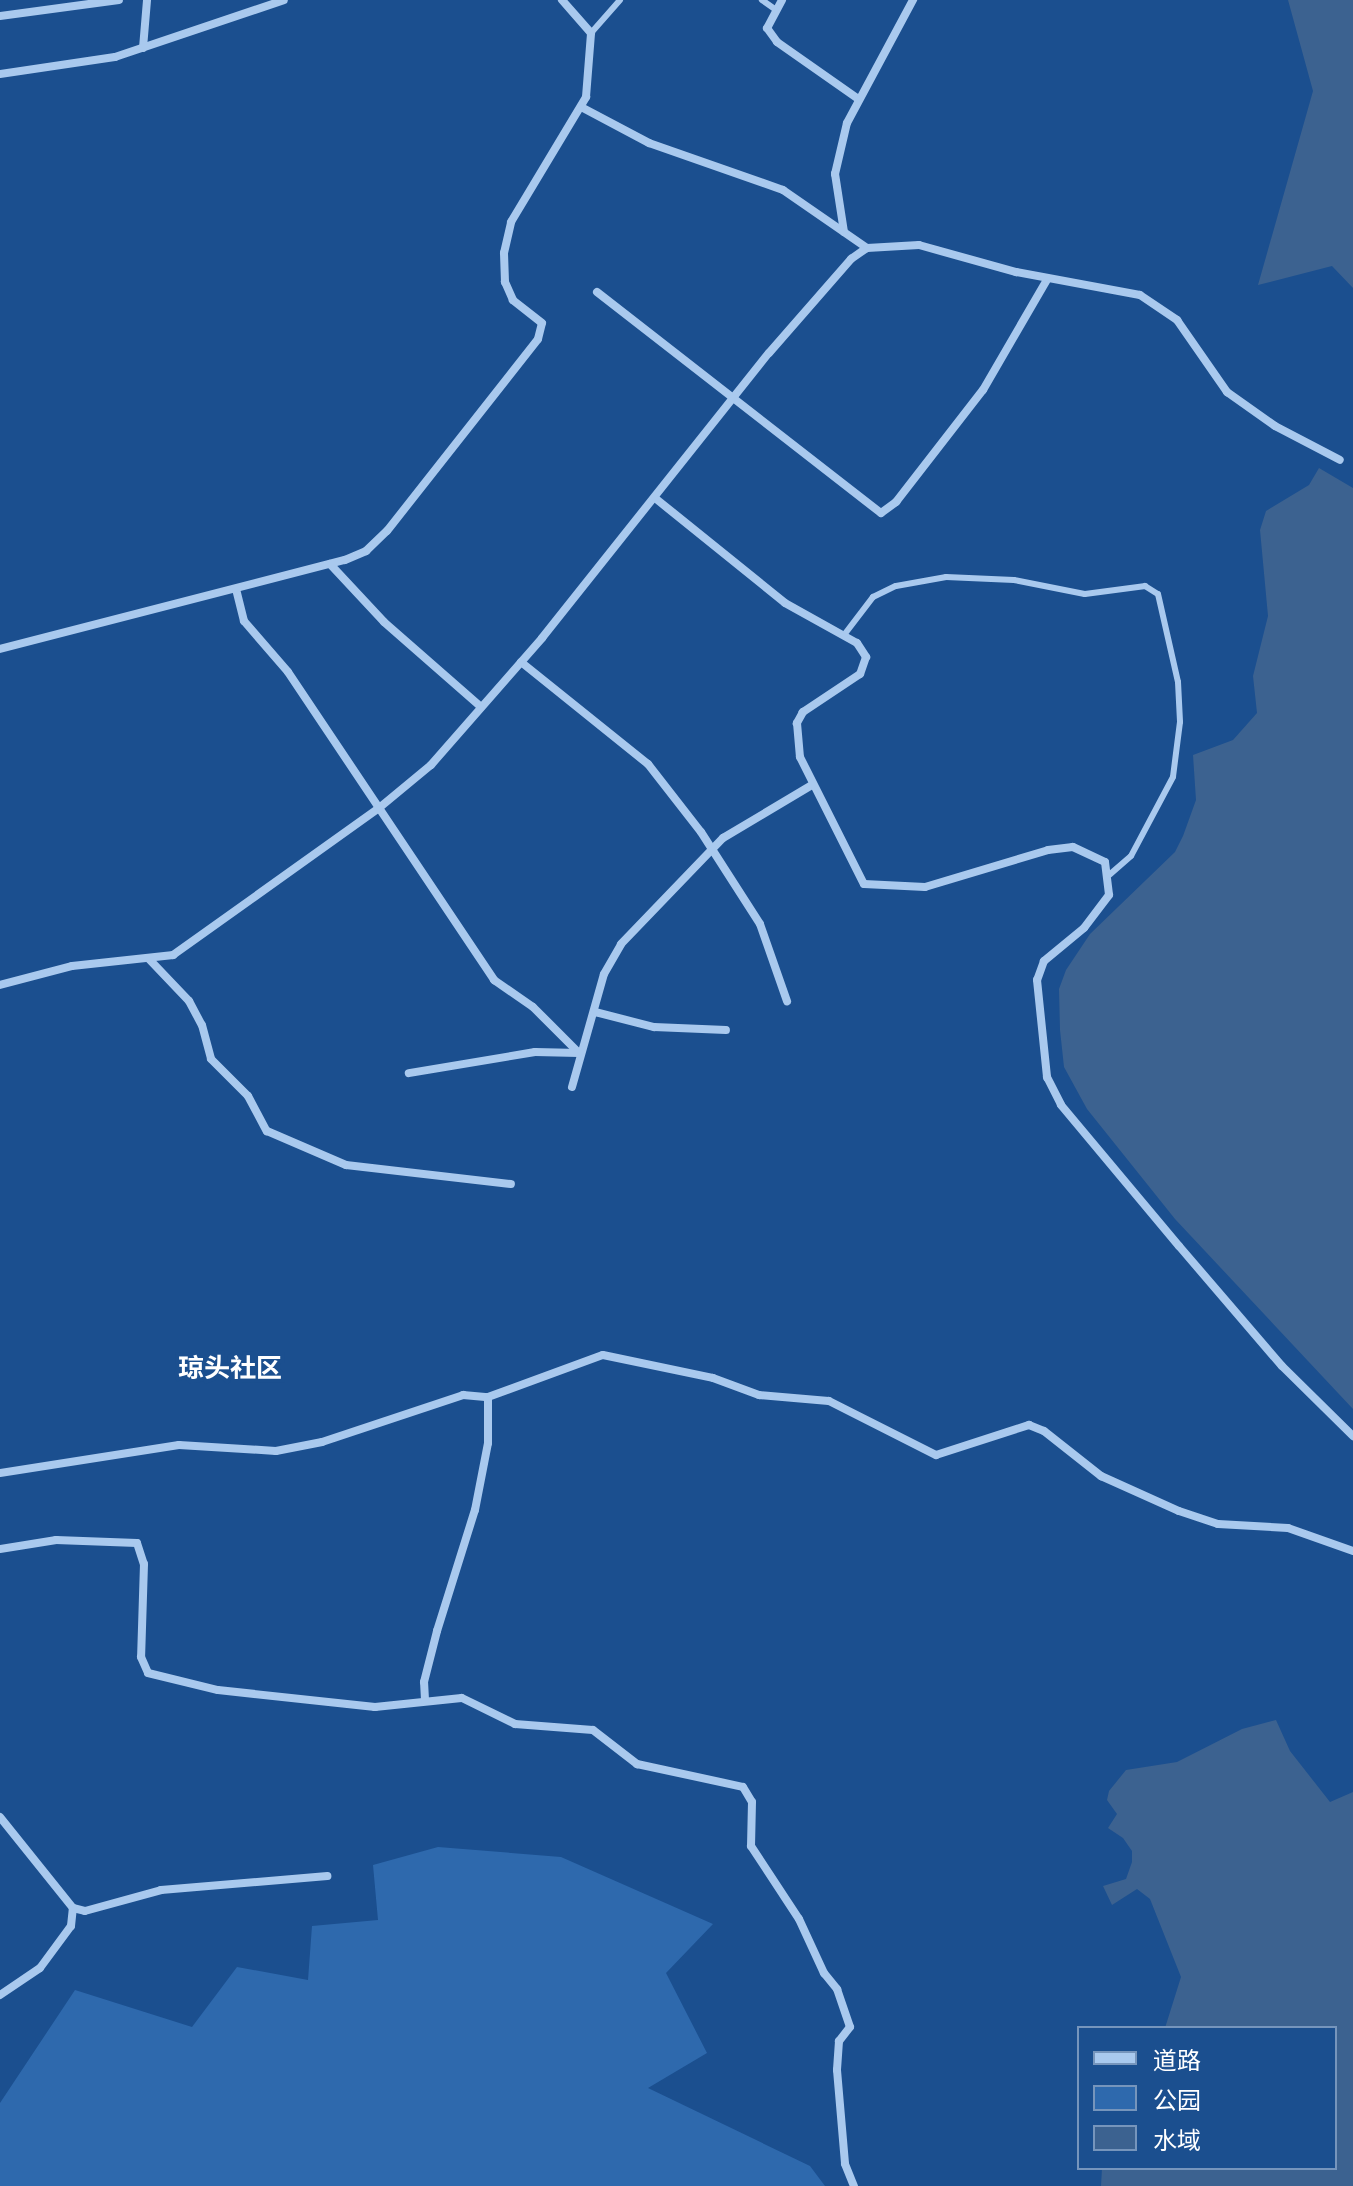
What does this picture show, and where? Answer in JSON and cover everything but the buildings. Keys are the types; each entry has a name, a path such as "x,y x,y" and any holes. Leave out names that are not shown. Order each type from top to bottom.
{"street":[{"path":"0,16 119,0"},
{"path":"143,48 147,0"},
{"path":"0,74 143,48 284,0"},
{"path":"0,649 330,564 366,551 387,531 538,339 542,323 513,300 505,282 504,253 511,222 583,108 591,33 562,0"},
{"path":"782,0 767,28 777,42 857,98"},
{"path":"845,232 835,174 857,98 913,0"},
{"path":"583,108 649,143 783,190 867,248"},
{"path":"0,985 72,966 173,955 379,808 431,765 521,662 833,279 867,248 919,245 1048,278 1140,295 1177,320 1227,392 1275,426 1340,460"},
{"path":"597,292 690,360 731,401 807,451 881,513 896,502 983,390 1048,278"},
{"path":"655,498 785,603 844,635 866,657 860,674 803,712 797,723 800,757 864,884 925,887 1048,850 1073,847 1105,862 1110,874 1109,895 1098,911 1044,961 1037,980 1047,1077 1061,1105 1179,1246 1282,1366 1353,1436"},
{"path":"330,564 384,622 481,707"},
{"path":"236,589 244,621 288,672 494,980 533,1007 579,1053"},
{"path":"521,662 648,764 713,850 760,924 787,1001"},
{"path":"572,1087 579,1053 595,1012 604,974 621,944 713,850 745,823 812,785"},
{"path":"149,959 189,1001 202,1025 211,1059 248,1096 267,1131 346,1165 511,1184"},
{"path":"595,1012 654,1027 726,1030"},
{"path":"409,1073 535,1052 579,1053"},
{"path":"0,1473 179,1445 276,1451 322,1442 463,1395 488,1397 603,1355 713,1378 759,1395 829,1401 936,1455 1029,1425 1044,1431 1101,1476 1179,1511 1218,1524 1288,1528 1353,1551"},
{"path":"425,1700 437,1631 475,1510 488,1443 488,1397"},
{"path":"0,1549 56,1540 137,1543 144,1564 141,1657 148,1673 218,1690 375,1707 462,1698 515,1724 593,1730 637,1764 712,1778 750,1793 751,1846 799,1919 824,1973 837,1989 850,2027 839,2041 837,2070 845,2164 854,2186"},
{"path":"0,1817 73,1908 85,1911 161,1890 254,1886 327,1876"},
{"path":"0,1995 40,1968 71,1926 73,1908"}],"lane":[{"path":"591,33 620,0"},
{"path":"762,0 775,9"},
{"path":"844,635 873,597 896,586 946,577 1014,580 1085,594 1145,586 1158,594 1178,682 1177,754 1162,800 1131,856 1110,874"}],"green space":[{"path":"438,1847 561,1857 713,1924 666,1973 707,2053 648,2088 810,2166 825,2186 0,2186 0,2103 75,1990 192,2027 237,1967 308,1980 312,1926 378,1920 373,1865"}],"water":[{"path":"1288,0 1353,0 1353,288 1332,266 1258,285 1313,91"},
{"path":"1319,468 1353,488 1353,1409 1175,1219 1087,1109 1064,1067 1060,1030 1059,989 1066,970 1090,934 1175,852 1183,836 1196,800 1193,755 1233,740 1257,713 1253,676 1268,616 1260,530 1266,511 1309,485"},
{"path":"1276,1720 1290,1751 1330,1802 1353,1792 1353,2186 1101,2186 1102,2170 1337,2170 1337,2026 1166,2026 1181,1977 1150,1899 1137,1889 1112,1905 1103,1886 1126,1879 1132,1862 1132,1851 1123,1838 1108,1828 1117,1814 1107,1800 1109,1791 1126,1770 1177,1762 1242,1729"}],"district":[{"name":"琼头社区","path":"230,1367"}]}
